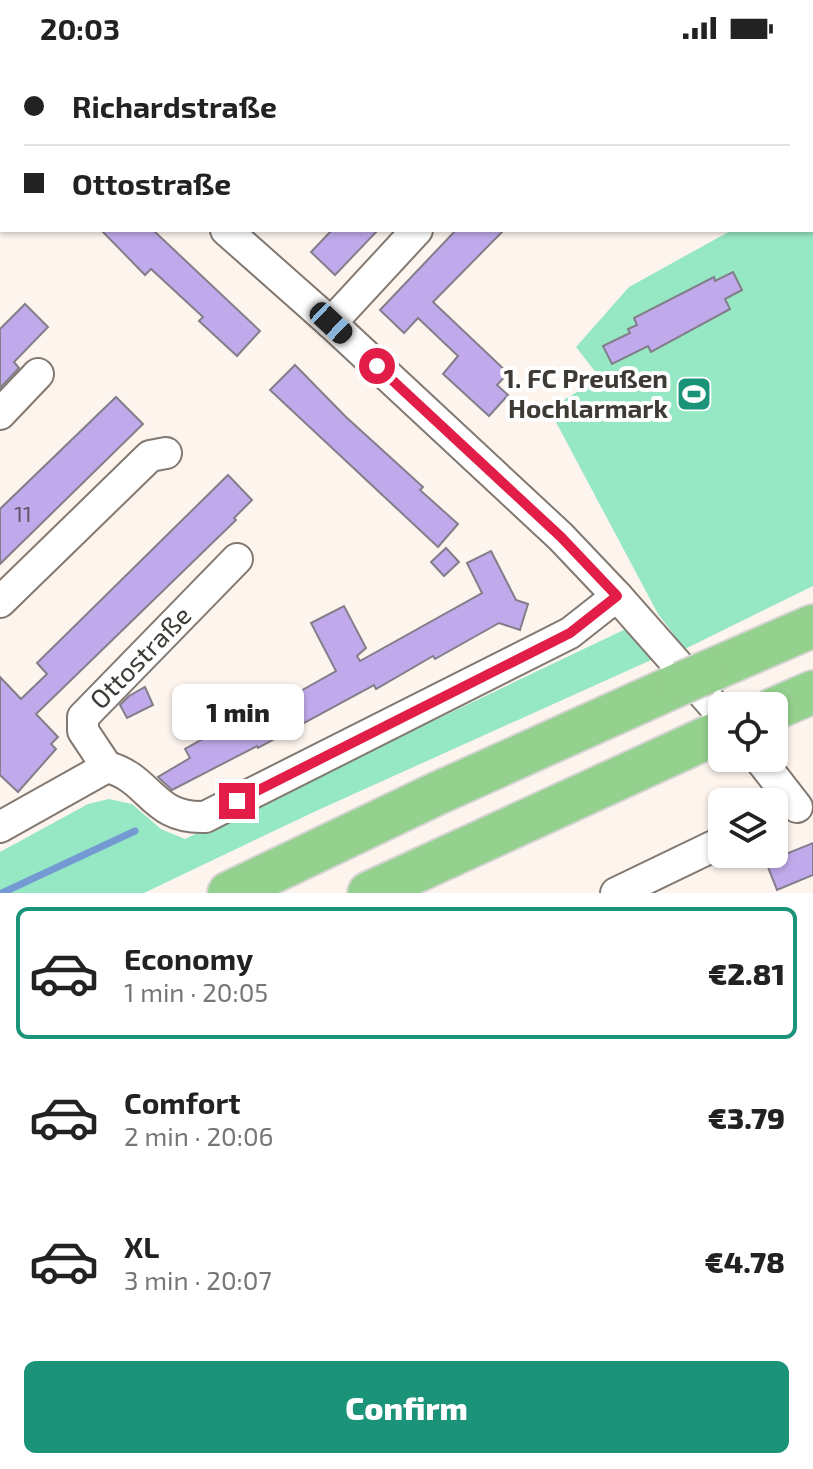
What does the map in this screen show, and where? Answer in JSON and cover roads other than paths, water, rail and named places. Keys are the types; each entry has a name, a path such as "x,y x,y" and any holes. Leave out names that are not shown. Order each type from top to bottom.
{"highway":[{"path":"229,893 436,794 813,626"},
{"path":"788,703 813,692"},
{"path":"369,893 708,737"}],"street":[{"path":"228,232 561,537 708,699"},
{"path":"331,323 415,232"},
{"path":"0,414 38,374"},
{"path":"0,602 150,456 166,453"},
{"name":"Ottostraße","path":"237,559 83,717 83,731 107,767 120,770 167,811 188,818 205,817 570,633 617,596"},
{"path":"0,827 107,767"},
{"path":"769,772 795,808"},
{"path":"616,893 708,849"}],"waterway":[{"path":"2,893 135,831"}],"place":[{"name":"1. FC Preußen Hochlarmark","path":"694,394"}]}
